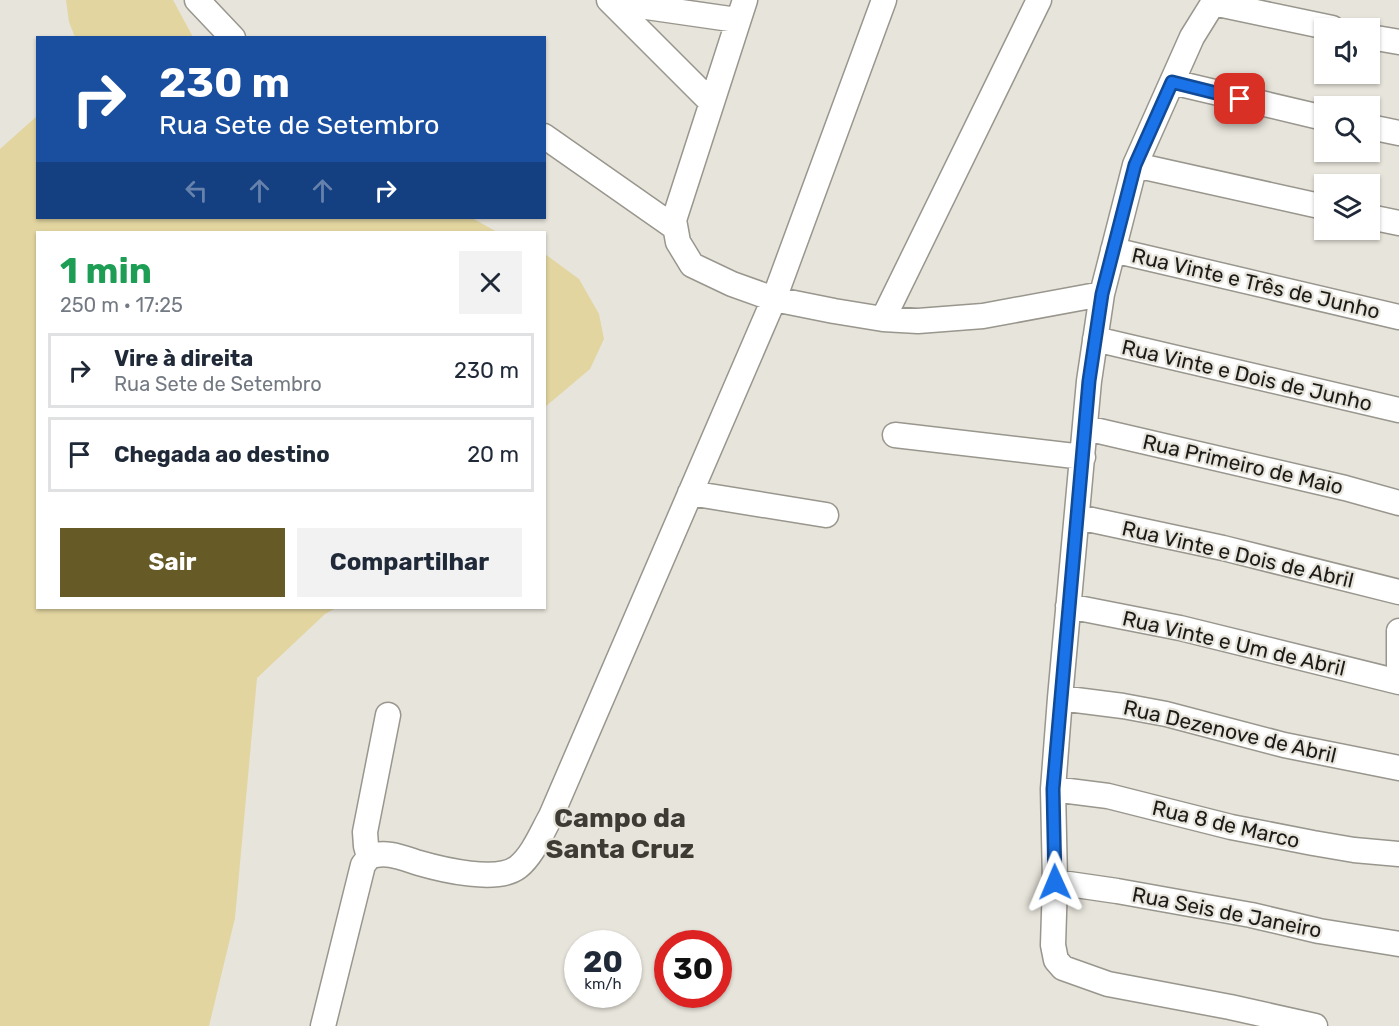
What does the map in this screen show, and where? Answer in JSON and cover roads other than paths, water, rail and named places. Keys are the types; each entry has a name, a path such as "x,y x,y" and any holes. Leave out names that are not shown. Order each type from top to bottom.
{"street":[{"path":"196,0 231,36"},
{"path":"323,1026 363,865 369,856 378,854 398,856 423,864 487,876 500,875 519,866 530,854 551,816 774,299 884,0"},
{"path":"883,319 1039,0"},
{"path":"610,1 741,10 674,220 678,242 692,265 732,284 774,299 883,319 918,321 983,316 1102,294"},
{"path":"610,1 711,102"},
{"path":"1314,24 1214,1 1192,38 1135,165 1102,294 1089,381 1053,789 1055,882 1053,945 1056,960 1060,966 1067,971 1107,984 1230,1007 1315,1026"},
{"path":"1380,39 1399,42"},
{"path":"1172,82 1314,116"},
{"path":"1380,129 1399,133"},
{"path":"546,137 674,227"},
{"path":"1135,165 1314,205"},
{"path":"1380,219 1399,223"},
{"name":"Rua Vinte e Três de Junho","path":"1113,250 1399,317"},
{"name":"Rua Vinte e Dois de Junho","path":"1095,339 1399,410"},
{"name":"Rua Primeiro de Maio","path":"1086,428 1345,488 1399,503"},
{"path":"895,435 1083,457"},
{"path":"690,493 826,515"},
{"name":"Rua Vinte e Dois de Abril","path":"1078,517 1223,548 1399,592"},
{"name":"Rua Vinte e Um de Abril","path":"1068,606 1180,628 1399,682"},
{"path":"1399,631 1399,667"},
{"name":"Rua Dezenove de Abril","path":"1060,698 1155,712 1284,745 1399,768"},
{"path":"369,856 365,832 388,715"},
{"name":"Rua 8 de Marco","path":"1053,789 1108,796 1312,843 1399,854"},
{"name":"Rua Seis de Janeiro","path":"1055,882 1128,892 1251,915 1319,931 1399,944"}],"district":[{"name":"Campo da Santa Cruz","path":"620,834"}]}
